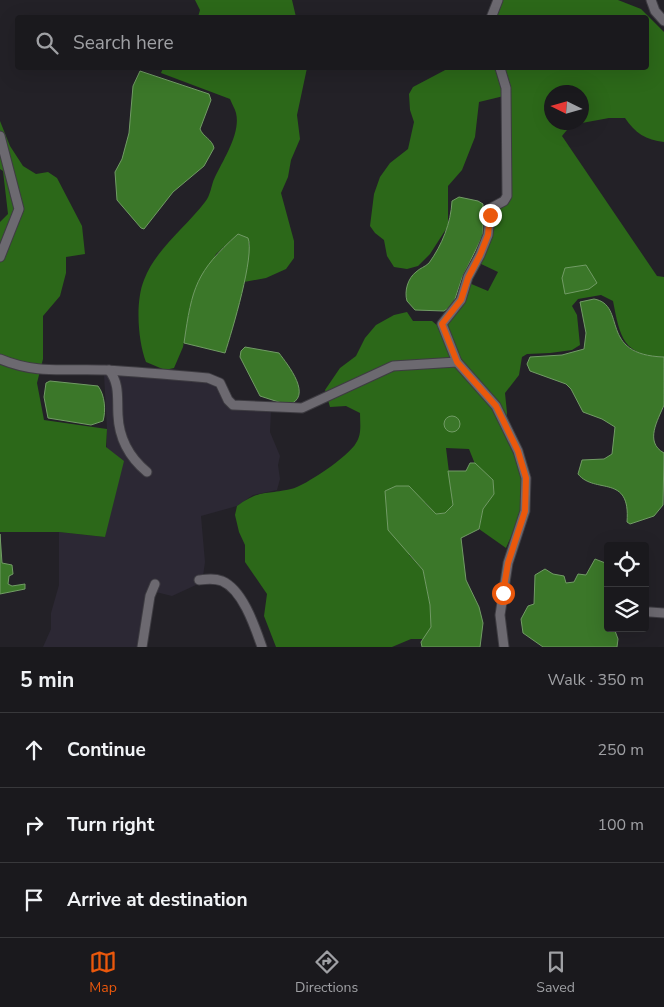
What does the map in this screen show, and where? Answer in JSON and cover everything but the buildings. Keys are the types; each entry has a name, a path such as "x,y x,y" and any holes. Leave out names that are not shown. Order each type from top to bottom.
{"street":[{"path":"492,15 498,0"},
{"path":"651,0 655,11 664,22"},
{"path":"501,70 506,88 506,196 504,201 491,208 488,235 468,278 461,300 442,324 457,362 496,406 518,451 526,478 525,511 508,563 500,615 504,647"},
{"path":"0,136 19,209 0,257"},
{"path":"0,359 20,367 34,369 109,370 208,378 220,383 228,400 233,405 294,409 309,406 393,366 457,362"},
{"path":"109,370 116,379 118,418 122,437 132,459 147,472"},
{"path":"199,580 211,579 223,582 235,592 262,647"},
{"path":"142,647 150,596 155,584"},
{"path":"650,612 664,613"}],"shaded area":[{"path":"195,0 292,0 296,15 199,15 200,10"},
{"path":"500,0 618,0 641,9 647,15 488,15"},
{"path":"649,17 664,32 664,142 652,140 642,135 625,118 609,118 589,122 589,85 544,85 544,130 567,130 562,136 657,276 664,277 664,357 640,353 626,342 618,325 613,301 601,295 578,299 572,306 577,315 580,345 572,350 527,354 522,357 519,375 505,393 507,413 504,434 516,459 523,486 520,516 506,548 479,529 483,509 494,494 493,480 475,464 469,449 446,448 453,505 445,513 436,514 425,502 409,555 423,570 430,605 431,627 425,639 411,639 392,647 276,647 264,616 267,594 245,562 245,545 239,532 235,515 237,506 263,493 298,487 326,470 352,449 359,436 360,413 346,406 330,407 325,390 340,368 356,356 365,338 376,325 394,315 407,312 413,321 432,321 439,327 469,283 488,291 498,272 479,263 494,213 505,204 508,95 479,102 475,137 462,170 448,186 448,226 430,254 418,266 407,269 394,267 387,256 384,240 370,226 374,194 380,177 390,163 408,149 414,122 410,110 409,94 413,87 445,70 649,70"},
{"path":"162,70 307,70 297,115 300,139 291,160 288,177 281,193 294,241 294,258 286,269 266,278 244,282 250,244 247,238 238,234 216,254 190,306 183,347 174,368 165,370 146,362 143,353 139,333 139,299 141,289 149,269 163,249 207,199 215,177 234,138 237,121 236,111 230,99 161,73"},
{"path":"140,71 209,94 211,100 200,129 214,148 204,166 173,192 144,229 141,228 117,200 115,172 122,159 129,133 133,86"},
{"path":"0,121 10,146 23,166 36,174 48,172 57,178 82,226 85,254 66,257 66,273 60,296 43,316 43,359 37,383 44,420 107,429 106,447 124,461 105,537 59,532 0,532 0,222 8,214 3,171 0,169"},
{"path":"459,197 483,204 483,235 462,278 453,305 444,311 415,310 407,301 406,289 409,281 434,256 448,226 452,201"},
{"path":"238,234 248,238 248,260 242,294 225,353 184,343 190,308 198,282 213,259"},
{"path":"586,265 597,283 589,289 565,294 562,278 565,268"},
{"path":"594,299 604,303 610,310 621,339 630,348 643,354 664,357 664,405 654,431 655,443 664,453 663,505 654,516 630,524 627,522 627,507 618,491 585,480 578,474 582,460 604,459 612,454 615,427 602,419 583,412 571,389 566,384 530,371 527,364 530,357 562,355 584,349 586,333 580,302"},
{"path":"245,347 279,353 297,381 299,395 295,401 288,405 260,396 240,357 241,351"},
{"path":"104,374 208,381 216,384 229,406 234,410 271,411 270,432 280,456 278,465 280,479 277,490 253,495 237,506 201,516 205,562 203,576 198,584 172,596 156,592 151,602 146,647 43,647 51,629 51,613 59,585 59,532 105,537 107,429"},
{"path":"50,381 98,386 104,403 103,421 91,425 48,418 44,397 46,383"},
{"path":"452,416 458,418 460,424 458,430 452,432 446,430 444,424 446,418"},
{"path":"470,463 475,463 493,480 494,494 483,509 479,529 461,538 466,580 479,607 483,623 480,647 422,647 421,642 431,627 430,605 423,570 388,530 385,491 396,486 409,486 436,514 445,513 453,505 448,471 466,471"},
{"path":"0,534 2,563 12,565 13,574 9,576 8,584 12,586 25,584 25,589 0,594"},
{"path":"595,559 604,562 604,632 615,632 618,639 617,647 543,647 523,633 521,619 528,606 534,604 535,575 545,569 553,574 564,576 566,583 574,582 578,574 586,575"}],"route":[{"path":"490,215 488,235 468,278 461,300 442,324 457,362 496,406 518,451 526,478 525,511 508,563 503,593"}]}
